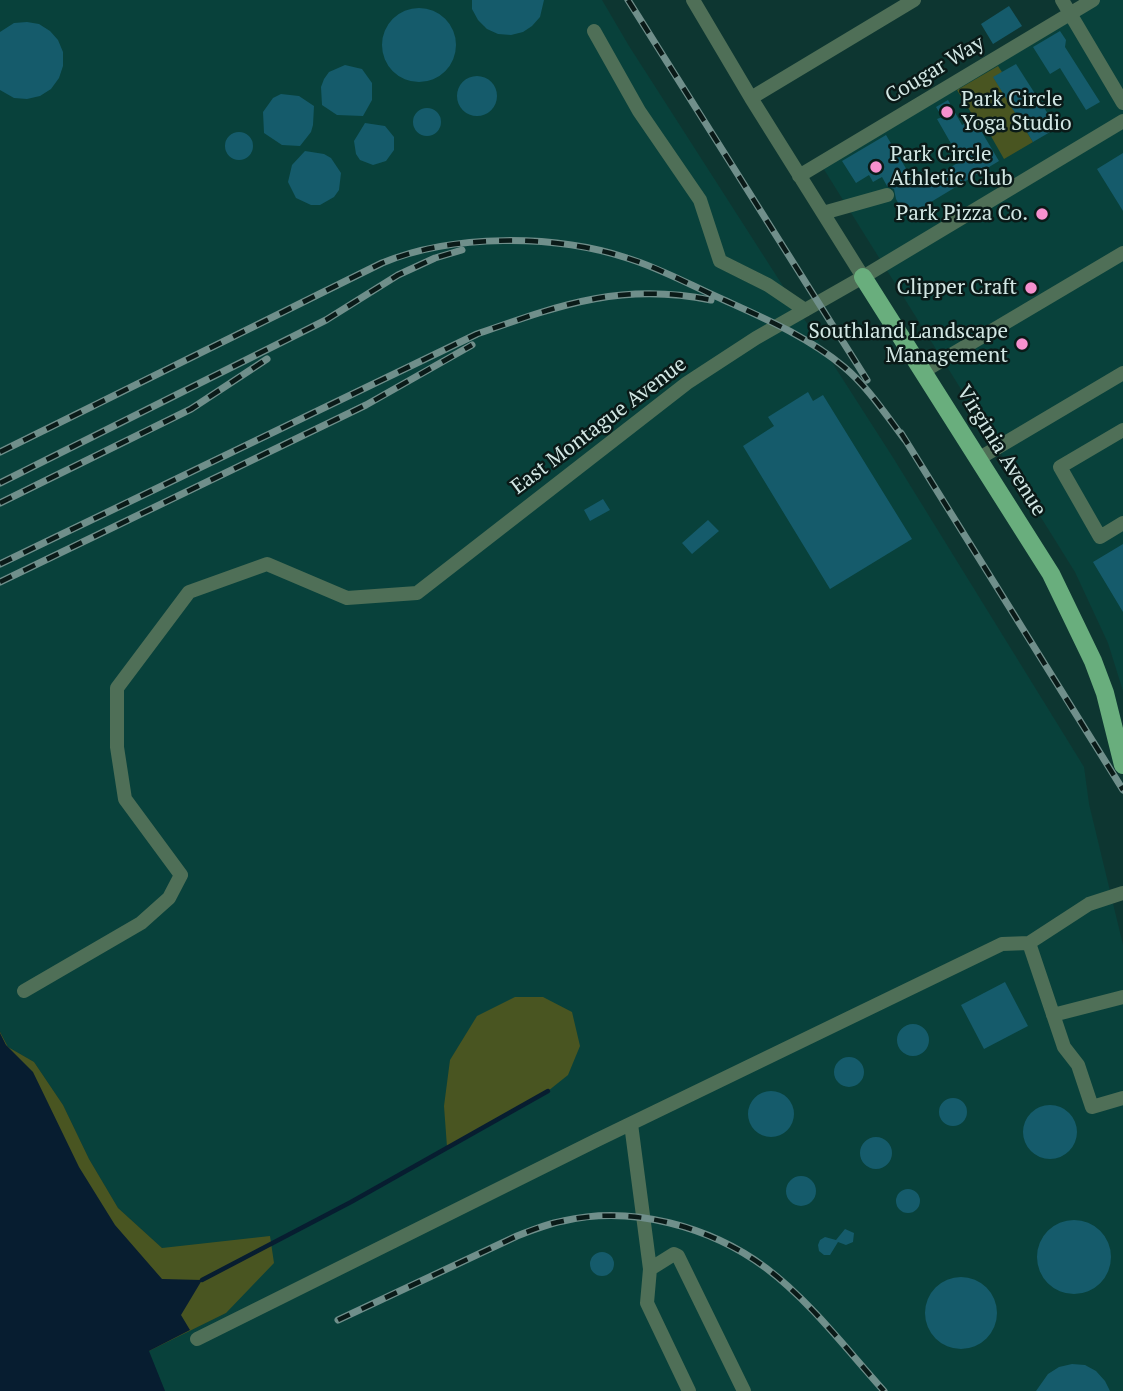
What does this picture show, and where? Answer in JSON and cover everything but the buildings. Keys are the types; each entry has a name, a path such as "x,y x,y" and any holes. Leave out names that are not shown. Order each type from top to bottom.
{"main road":[{"name":"Virginia Avenue","path":"863,276 1051,574 1105,692 1123,765"}],"street":[{"name":"Virginia Avenue","path":"693,0 863,276"},
{"path":"751,98 914,0"},
{"path":"1062,0 1123,103"},
{"name":"Cougar Way","path":"799,176 1093,0"},
{"path":"594,31 639,111 700,200 719,261 768,285 805,310"},
{"name":"East Montague Avenue","path":"24,991 141,923 169,898 181,875 125,799 117,747 117,688 189,592 267,565 347,598 417,593 687,383 756,338 1123,121"},
{"path":"823,213 887,195"},
{"path":"924,371 1123,253"},
{"path":"978,459 1123,373"},
{"path":"1123,430 1060,467 1100,537 1123,523"},
{"path":"197,1339 1002,944 1029,943 1089,904 1123,893"},
{"path":"1029,943 1064,1047 1078,1065 1092,1107 1123,1098"},
{"path":"1054,1015 1123,997"},
{"path":"631,1124 650,1269 647,1303 689,1391"},
{"path":"650,1269 674,1254 678,1256 744,1391"}],"shaded area":[{"path":"0,0 602,0 892,456 1084,767 1089,804 1123,945 1123,1391 165,1391 148,1351 226,1313 118,1208 89,1159 63,1105 34,1062 8,1047 0,1031"},
{"path":"1092,0 1123,0 1123,691 1108,643 1075,572 820,163"},
{"path":"0,1033 6,1045 33,1072 79,1167 115,1225 162,1279 202,1280 181,1315 190,1330 149,1351 165,1391 0,1391"}],"green space":[{"path":"998,66 1002,72 994,78 1033,142 1004,159 988,131 983,132 957,90"},
{"path":"515,997 543,997 572,1012 580,1046 568,1075 548,1091 447,1147 444,1106 450,1060 477,1016"},
{"path":"0,1032 8,1047 34,1062 63,1105 89,1159 118,1208 162,1248 270,1236 274,1263 226,1313 149,1351 0,1062"}],"waterway":[{"path":"202,1280 351,1202 548,1091"}],"railway":[{"path":"628,0 867,380"},
{"path":"0,452 382,263 410,253 440,247 503,241 568,245 627,258 664,272 771,322 816,347 844,367 869,392 905,440"},
{"path":"0,483 326,320 398,275 435,258 462,250"},
{"path":"0,564 477,334 591,299 648,294 711,300"},
{"path":"0,582 366,405 472,345"},
{"path":"0,503 191,409 267,359"},
{"path":"901,433 1123,790"},
{"path":"338,1320 540,1227 589,1217 642,1218 695,1230 744,1253 766,1268 813,1311 884,1391"}],"place":[{"name":"Park Circle Yoga Studio","path":"947,112"},
{"name":"Park Circle Athletic Club","path":"876,167"},
{"name":"Park Pizza Co.","path":"1042,214"},
{"name":"Clipper Craft","path":"1031,288"},
{"name":"Southland Landscape Management","path":"1022,344"}]}
